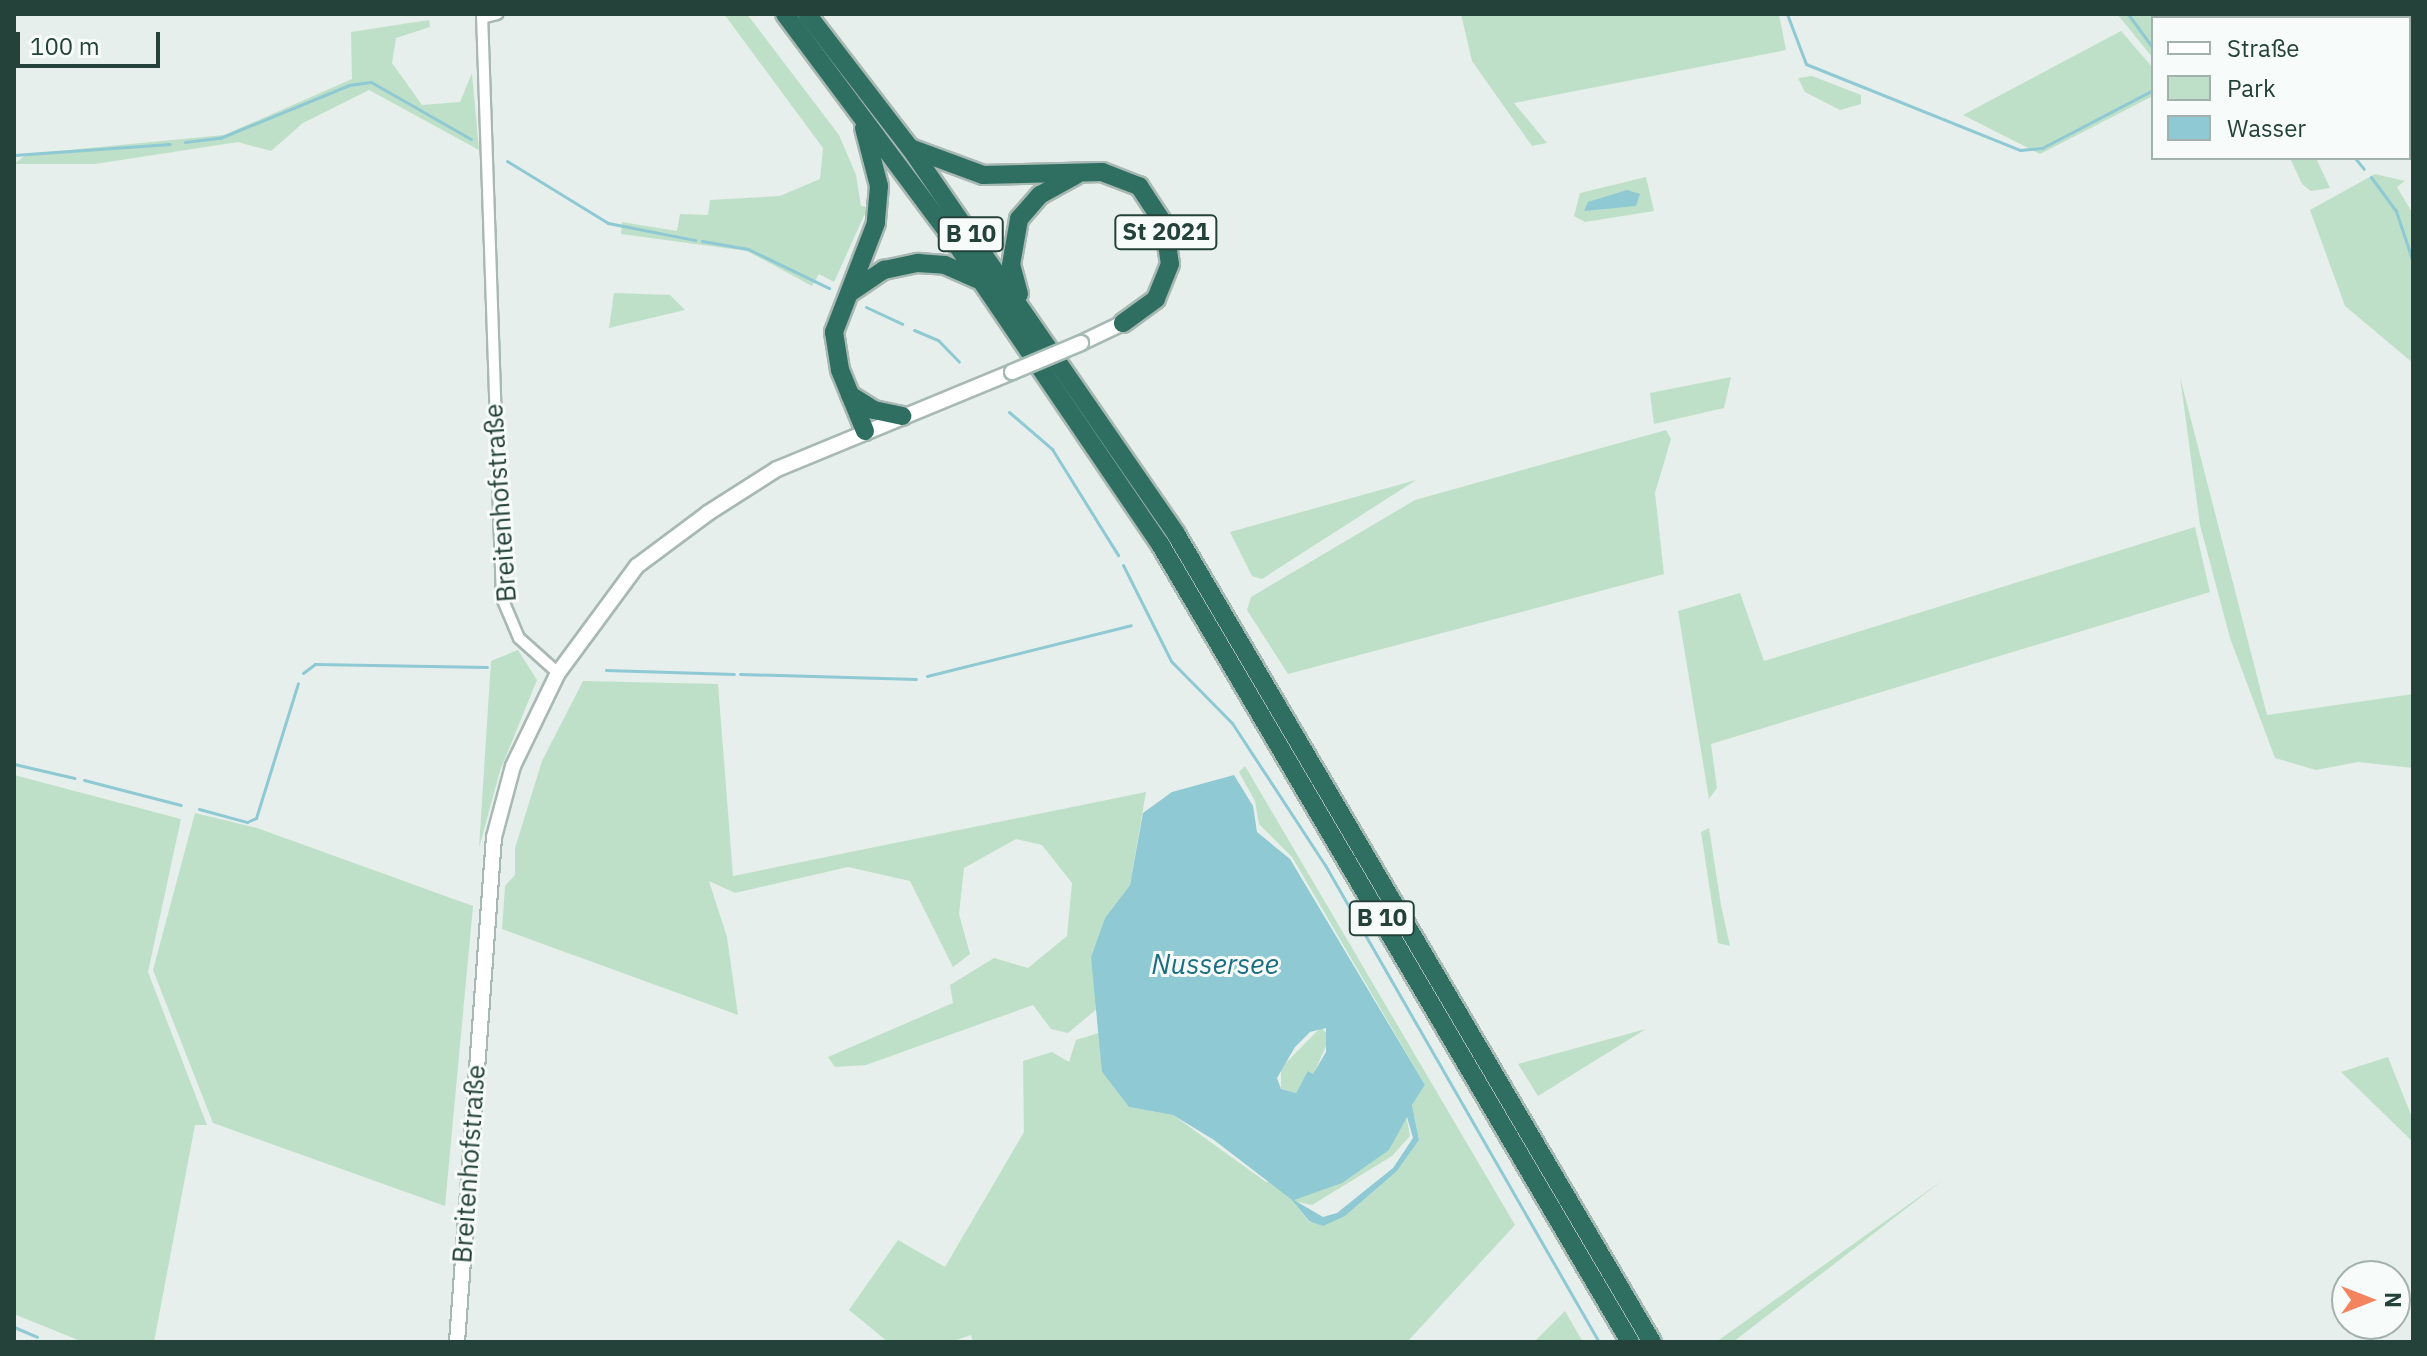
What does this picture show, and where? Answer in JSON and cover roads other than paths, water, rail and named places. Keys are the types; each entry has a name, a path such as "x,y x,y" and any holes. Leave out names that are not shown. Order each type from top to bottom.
{"highway":[{"name":"B 10","path":"785,14 983,284 1160,544 1630,1342"},
{"name":"B 10","path":"807,14 910,148 1176,534 1652,1342"},
{"path":"858,110 879,186 876,223 844,300 836,352 865,431"},
{"path":"910,148 983,175 1086,171"},
{"path":"1031,321 1011,265 1019,219 1040,195 1086,171"},
{"name":"St 2021","path":"1086,171 1118,175 1139,186 1164,224 1170,264 1165,281 1156,299 1123,323"},
{"path":"844,300 884,270 918,263 945,265 983,284"},
{"path":"850,395 874,410 902,416"}],"main road":[{"name":"St 2021","path":"558,673 591,621 637,566 708,513 777,469 1123,323"},
{"name":"Breitenhofstraße","path":"457,1342 494,837 513,766 558,673"}],"street":[{"path":"482,16 497,14"},
{"name":"Breitenhofstraße","path":"482,16 500,586 519,638 558,673"}],"water":[{"path":"1627,190 1640,194 1636,206 1584,211 1588,202"},
{"name":"Nussersee","path":"1234,775 1253,806 1257,832 1290,859 1425,1085 1412,1105 1419,1140 1397,1171 1345,1216 1323,1226 1309,1221 1292,1200 1214,1140 1173,1115 1129,1107 1102,1072 1091,957 1105,918 1130,885 1143,813 1172,792","holes":["1326,1028 1326,1052 1313,1074 1308,1071 1296,1093 1281,1089 1277,1078 1295,1047 1310,1032","1407,1117 1413,1138 1393,1168 1337,1213 1323,1217 1294,1200 1342,1183 1389,1150"]}],"waterway":[{"path":"1787,14 1806,64 2020,150 2042,148 2151,91"},
{"path":"2128,14 2151,45"},
{"path":"185,142 220,138 349,85 371,82 471,139"},
{"path":"14,155 170,144"},
{"path":"2357,160 2364,169"},
{"path":"507,161 608,223 695,240"},
{"path":"2371,177 2396,211 2413,262"},
{"path":"702,241 748,249 829,288"},
{"path":"866,307 902,324"},
{"path":"914,330 938,340 959,362"},
{"path":"1009,412 1052,449 1118,555"},
{"path":"1123,565 1171,661 1232,723 1325,865 1599,1342"},
{"path":"927,676 1131,625"},
{"path":"303,673 315,664 487,667"},
{"path":"606,670 734,674"},
{"path":"740,674 916,679"},
{"path":"199,809 247,822 256,818 298,683"},
{"path":"14,764 74,778"},
{"path":"84,780 181,805"},
{"path":"14,1327 37,1337"}]}
